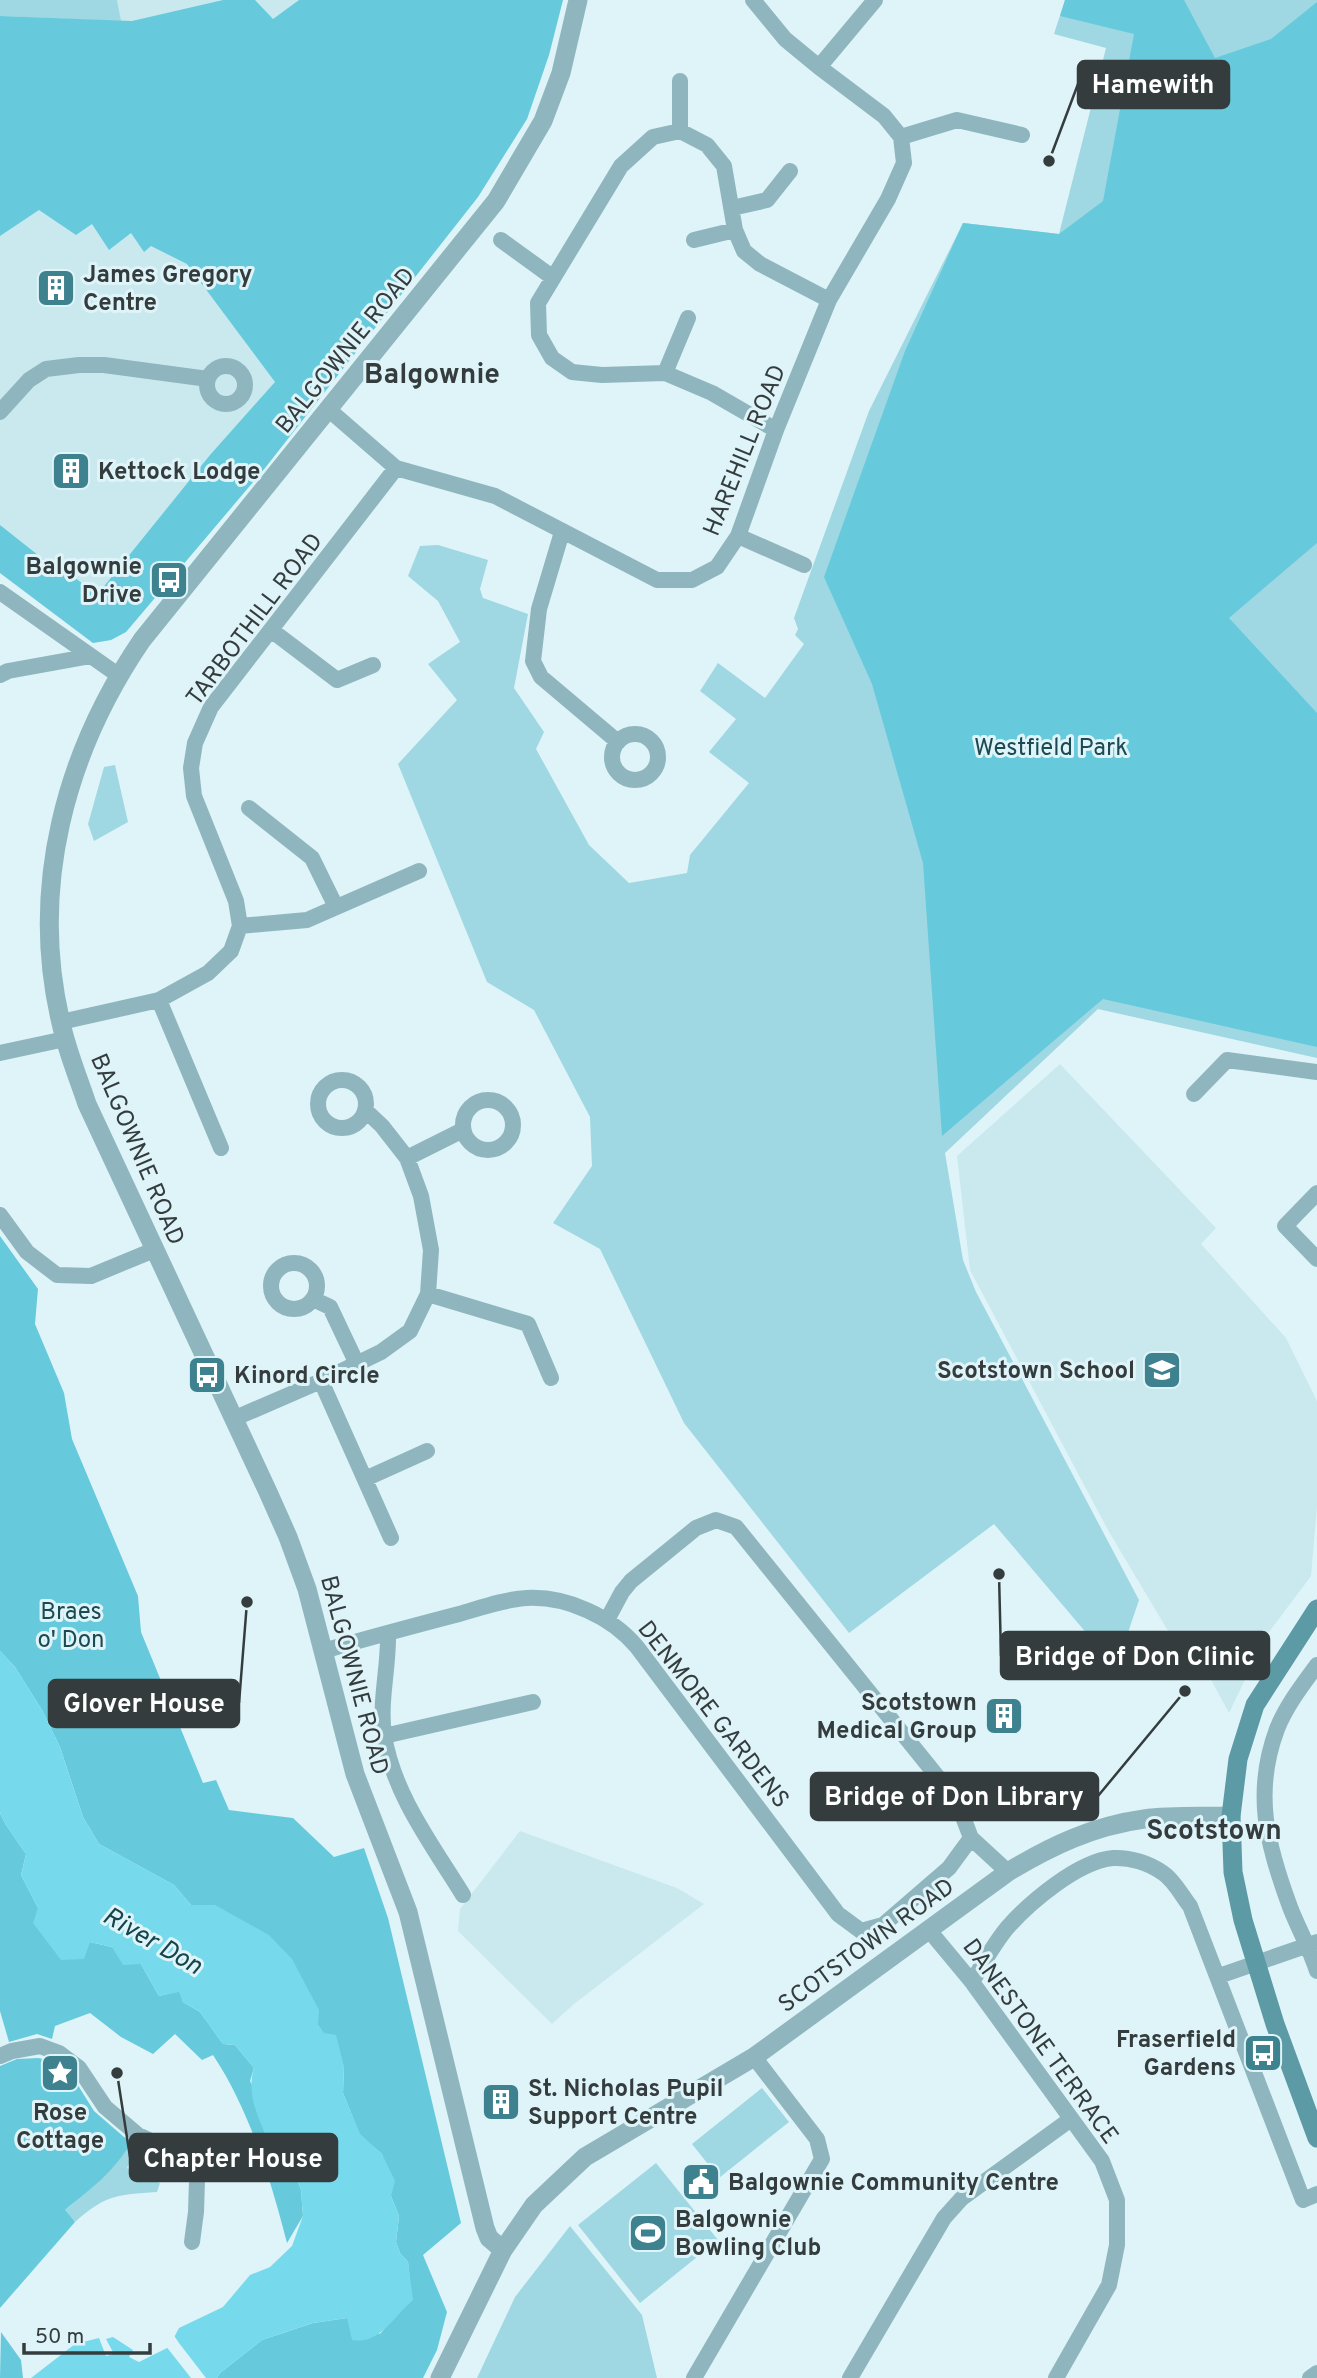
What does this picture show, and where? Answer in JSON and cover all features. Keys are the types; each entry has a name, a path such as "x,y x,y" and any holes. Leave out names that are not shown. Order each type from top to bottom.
{"main road":[{"path":"1317,1609 1255,1705 1238,1759 1231,1816 1233,1872 1243,1920 1275,2024 1317,2138"}],"street":[{"name":"BALGOWNIE ROAD","path":"503,2250 489,2238 485,2228 408,1912 355,1774 307,1589 288,1537 87,1104 63,1031 50,946 50,902 57,835 75,768 118,675 142,640 479,225 521,162 543,121 561,74 578,0"},
{"path":"753,0 785,39 884,116 901,137 957,120 1023,135"},
{"path":"819,67 875,0"},
{"path":"680,81 680,131"},
{"path":"776,430 712,393 665,373 602,375 572,372 552,358 539,335 538,303 621,166 653,137 680,131 707,145 724,166 735,230 744,251 760,264 829,300"},
{"name":"HAREHILL ROAD","path":"328,409 396,468 495,496 657,580 692,580 717,566 738,536 776,430 829,300 888,199 904,163 901,137"},
{"path":"732,208 766,200 790,171"},
{"path":"694,240 735,230"},
{"path":"500,240 552,277"},
{"path":"665,373 688,318"},
{"path":"0,412 29,380 46,369 104,365 208,379"},
{"name":"TARBOTHILL ROAD","path":"240,926 236,901 194,796 191,768 195,743 211,706 396,468"},
{"path":"562,532 539,608 533,661 541,677 618,742"},
{"path":"738,536 804,565"},
{"path":"0,592 118,675"},
{"path":"271,630 337,680 373,665"},
{"path":"0,675 8,671 91,656"},
{"path":"249,808 312,859 336,907"},
{"path":"0,1053 159,1000 208,973 232,951 240,926 307,920 419,871"},
{"path":"159,1000 221,1148"},
{"path":"1194,1094 1227,1060 1317,1072"},
{"path":"233,1419 381,1352 411,1331 428,1294 431,1250 421,1196 407,1158 382,1126 365,1110"},
{"path":"407,1158 463,1130"},
{"path":"1317,1193 1285,1226 1317,1259"},
{"path":"0,1215 27,1252 57,1275 91,1276 154,1250"},
{"path":"428,1294 528,1324 551,1378"},
{"path":"313,1299 330,1307 357,1364"},
{"path":"321,1381 391,1538"},
{"path":"365,1479 426,1451"},
{"path":"607,1620 631,1581 696,1528 716,1521 736,1527 957,1801 971,1838 1007,1872"},
{"name":"DENMORE GARDENS","path":"323,1651 527,1598 562,1602 607,1620 637,1647 838,1914 861,1931 883,1925 949,1868 971,1838"},
{"path":"388,1633 388,1654 382,1692 384,1736 394,1774 402,1793 463,1895"},
{"path":"1317,1665 1301,1686 1278,1727 1267,1762 1265,1801 1269,1849 1312,1944 1317,1971"},
{"path":"384,1736 533,1702"},
{"name":"SCOTSTOWN ROAD","path":"440,2378 503,2250 534,2205 584,2157 754,2057 1007,1872 1049,1848 1093,1829 1146,1818 1231,1816"},
{"path":"972,1982 1006,1930 1031,1902 1063,1880 1095,1863 1112,1858 1130,1859 1166,1874 1190,1906 1303,2200 1317,2194"},
{"name":"DANESTONE TERRACE","path":"929,1929 972,1982 1101,2161 1117,2200 1117,2245 1109,2285 1056,2378"},
{"path":"1219,1976 1312,1944"},
{"path":"0,2056 40,2046 59,2053 79,2068 105,2107 138,2136 168,2149 188,2166 197,2180 192,2242"},
{"path":"694,2378 822,2159 817,2139 754,2057"},
{"path":"850,2378 944,2218 962,2198 1071,2119"},
{"path":"1310,2378 1317,2373"}],"shaded area":[{"path":"0,0 563,0 549,55 527,119 478,197 265,468 126,632 111,640 93,643 0,573"},
{"name":"Scotstown School","path":"1060,1064 1216,1228 1201,1244 1286,1338 1317,1401 1317,1507 1311,1576 1266,1636 1229,1713 1203,1665 1189,1666 1109,1532 970,1270 957,1156"},
{"path":"520,1831 677,1888 704,1904 552,2024 458,1931 460,1909"}],"green space":[{"path":"0,0 117,0 121,21 0,16"},
{"path":"223,0 255,0 273,19 299,0 563,0 549,55 527,119 478,197 265,468 126,632 111,640 93,643 0,573 0,525 43,559 55,562 97,595 210,455 275,382 187,264 151,246 144,252 131,233 109,250 92,224 76,235 39,210 0,236 0,16 132,21"},
{"name":"Westfield Park","path":"1065,0 1317,0 1317,1058 1098,1009 945,1153 963,1260 976,1292 1139,1600 1116,1668 994,1524 849,1633 684,1423 600,1249 553,1223 592,1166 590,1117 534,1010 487,982 398,764 457,700 428,664 460,642 438,601 408,576 420,546 438,545 488,560 480,589 483,598 528,614 514,688 544,732 536,749 589,845 629,883 687,873 690,855 749,783 709,752 736,719 700,691 718,663 765,698 804,644 795,635 798,629 794,618 869,411 963,223 1059,234 1106,48 1054,34"},
{"path":"1065,0 1184,0 1215,58 1271,39 1317,2 1317,543 1229,618 1317,713 1317,1047 1103,999 942,1136 923,863 872,684 824,577 905,351 963,223 1059,234 1103,201 1134,34 1060,16"},
{"path":"115,765 128,822 94,841 88,824 104,767"},
{"name":"Braes o' Don","path":"0,1236 38,1289 35,1324 64,1393 72,1439 138,1596 141,1632 203,1783 216,1780 229,1810 293,1818 334,1857 364,1848 388,1918 461,2223 423,2255 447,2312 437,2350 423,2378 217,2378 262,2340 313,2323 347,2318 380,2334 412,2300 408,2262 400,2253 396,2242 399,2216 391,2196 382,2154 360,2135 343,2093 344,2067 318,2025 215,1905 191,1905 174,1885 99,1844 83,1817 60,1747 42,1710 15,1667 0,1651"},
{"path":"0,1813 26,1854 21,1875 38,1908 90,1942 112,1947 141,1964 159,1996 180,1991 183,2002 200,2012 223,2044 235,2045 254,2068 250,2081 284,2147 283,2165 293,2169 301,2190 303,2216 287,2243 258,2146 237,2098 213,2055 202,2060 175,2034 153,2054 121,2037 90,2013 55,2026 52,2039 37,2034 9,2042 0,2011"},
{"path":"17,2059 56,2061 69,2071 94,2111 132,2141 110,2170 65,2210 75,2222 0,2308 0,2066"},
{"path":"762,2088 789,2122 719,2178 692,2144"},
{"path":"132,2141 138,2144 127,2168 160,2183 157,2192 131,2194 104,2201 75,2222 64,2211 110,2171"},
{"name":"Balgownie Bowling Club","path":"656,2163 718,2240 640,2303 578,2225"},
{"path":"570,2226 642,2315 657,2378 477,2378 515,2297"},
{"path":"1,2332 21,2360 23,2378 0,2378"}],"water":[{"name":"River Don","path":"0,1651 15,1667 42,1710 60,1747 83,1817 99,1844 174,1885 191,1905 215,1905 269,1935 292,1959 319,2010 318,2025 324,2033 336,2035 344,2067 343,2093 360,2134 382,2154 395,2181 391,2196 399,2216 396,2242 400,2253 408,2262 413,2300 379,2334 362,2340 352,2340 347,2318 313,2323 262,2340 217,2378 31,2378 75,2344 99,2338 106,2356 114,2354 106,2339 113,2337 133,2350 129,2357 139,2362 169,2347 179,2328 223,2307 250,2275 270,2267 292,2246 303,2216 301,2190 293,2170 283,2165 279,2158 284,2147 268,2141 257,2114 251,2087 254,2068 235,2045 223,2044 200,2012 183,2002 179,1992 159,1996 141,1964 123,1965 112,1947 90,1942 84,1959 61,1960 33,1923 38,1908 21,1875 26,1854 0,1813"}],"pier":[{"path":"173,2334 206,2378 191,2378 165,2345"}],"place":[{"name":"Hamewith","path":"1049,161"},
{"name":"James Gregory Centre","path":"56,288"},
{"name":"Kettock Lodge","path":"71,471"},
{"name":"Balgownie Drive","path":"169,580"},
{"name":"Scotstown School","path":"1162,1370"},
{"name":"Kinord Circle","path":"207,1375"},
{"name":"Bridge of Don Clinic","path":"999,1574"},
{"name":"Glover House","path":"247,1602"},
{"name":"Bridge of Don Library","path":"1185,1691"},
{"name":"Scotstown Medical Group","path":"1004,1716"},
{"name":"Fraserfield Gardens","path":"1263,2053"},
{"name":"Rose Cottage","path":"60,2073"},
{"name":"Chapter House","path":"117,2073"},
{"name":"St. Nicholas Pupil Support Centre","path":"501,2102"},
{"name":"Balgownie Community Centre","path":"701,2182"},
{"name":"Balgownie Bowling Club","path":"648,2233"}],"district":[{"name":"Balgownie","path":"432,373"},
{"name":"Scotstown","path":"1214,1829"}]}
